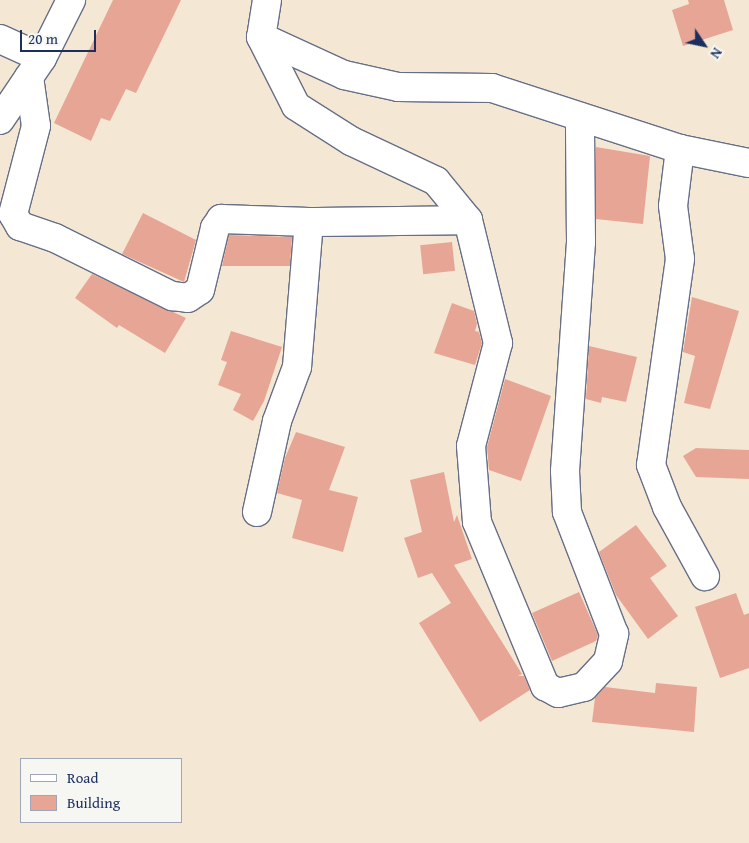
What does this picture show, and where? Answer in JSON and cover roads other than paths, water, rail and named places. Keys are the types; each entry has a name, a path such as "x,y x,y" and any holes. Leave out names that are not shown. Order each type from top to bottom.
{"street":[{"path":"0,120 36,67 71,0"},
{"path":"267,0 261,37 296,106 351,141 436,180 468,220 498,343 471,446 477,522 545,686 558,693 584,687 608,661 614,634 567,512 565,471 581,242 580,117"},
{"path":"261,37 344,75 398,87 492,88 680,149 749,163"},
{"path":"0,39 36,67"},
{"path":"36,67 36,126 12,214 20,226 55,238 172,296 188,298 200,290 215,228 220,219 309,222 468,220"},
{"path":"680,149 673,206 680,259 651,465 667,507 704,576"},
{"path":"257,512 277,421 297,367 309,222"}]}
